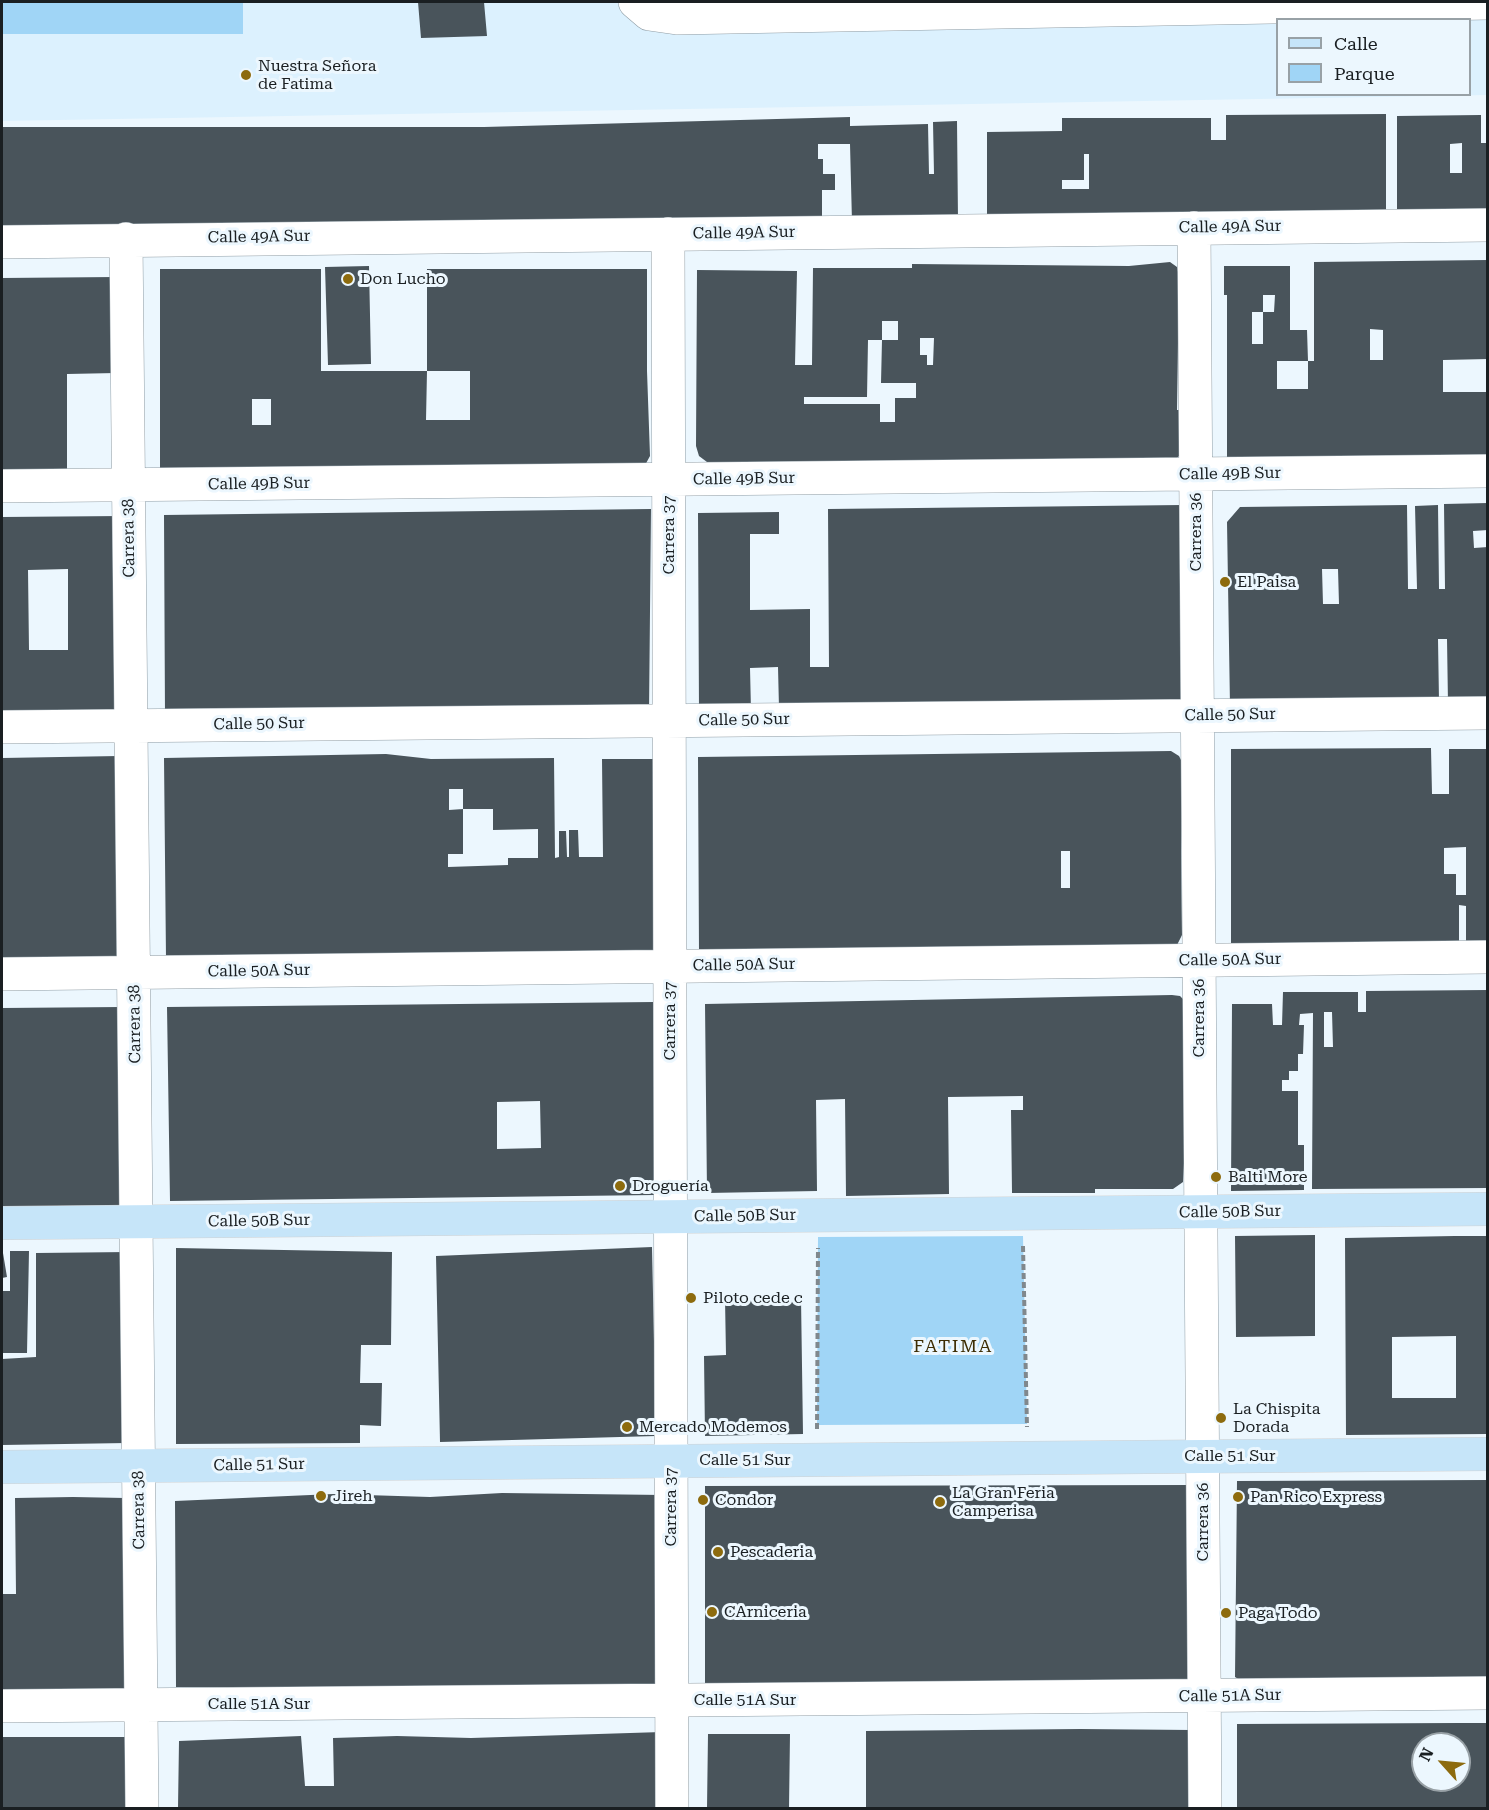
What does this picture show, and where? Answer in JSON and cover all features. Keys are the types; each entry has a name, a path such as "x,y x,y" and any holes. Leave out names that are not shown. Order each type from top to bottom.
{"main road":[{"name":"Calle 50B Sur","path":"2,1223 1488,1209"},
{"name":"Calle 51 Sur","path":"2,1467 1488,1454"}],"street":[{"path":"635,2 649,14 677,18 1488,3"},
{"name":"Calle 49A Sur","path":"2,242 1488,225"},
{"name":"Carrera 36","path":"1194,228 1205,1809"},
{"name":"Carrera 37","path":"668,234 672,1809"},
{"name":"Carrera 38","path":"126,239 142,1809"},
{"name":"Calle 49B Sur","path":"2,486 1488,471"},
{"name":"Calle 50 Sur","path":"2,727 1488,713"},
{"name":"Calle 50A Sur","path":"2,974 1488,957"},
{"name":"Calle 51A Sur","path":"2,1706 1488,1693"}],"path":[{"path":"1023,1236 1027,1433"},
{"path":"817,1460 818,1237"}],"shaded area":[{"path":"2,2 1487,2 1487,95 1471,95 1471,18 1276,18 1276,96 1430,96 2,121"}],"green space":[{"path":"2,2 243,2 243,34 2,34"},
{"path":"1023,1236 1027,1424 817,1425 818,1237"}],"building":[{"path":"418,2 484,2 487,36 421,38"},
{"path":"1386,114 1386,217 987,219 987,132 1062,131 1062,118 1211,118 1211,140 1226,140 1226,115","holes":["1084,154 1089,154 1089,189 1062,189 1062,180 1084,180"]},
{"path":"1481,115 1481,143 1488,143 1488,214 1397,215 1397,116","holes":["1462,143 1462,173 1450,173 1450,144"]},
{"path":"850,117 850,126 928,124 929,174 934,174 933,122 957,121 958,220 852,222 850,144 818,144 818,159 823,159 823,174 835,174 835,190 822,190 822,221 2,229 2,127 484,127"},
{"path":"1488,260 1488,359 1443,360 1443,392 1488,392 1488,458 1227,460 1227,295 1224,295 1224,266 1290,266 1290,330 1307,330 1308,361 1314,361 1314,262","holes":["1263,295 1275,295 1274,312 1263,312","1252,312 1263,312 1263,344 1252,344","1370,329 1383,330 1383,360 1370,360","1277,361 1308,361 1308,389 1277,389"]},
{"path":"1170,262 1177,267 1179,277 1177,410 1182,410 1180,455 1173,462 740,463 707,462 699,456 696,446 697,270 797,271 795,365 812,365 813,268 912,268 912,264 1129,266","holes":["882,321 898,321 898,340 882,340","920,338 934,338 933,365 927,365 927,355 920,355","868,340 882,340 881,383 916,383 916,398 895,398 895,422 880,422 880,404 804,404 804,397 867,397"]},
{"path":"369,266 371,364 328,365 325,267"},
{"path":"160,269 321,269 321,371 427,371 427,269 647,269 650,456 644,467 160,471","holes":["427,371 470,371 470,420 426,420","252,399 271,399 271,425 252,425"]},
{"path":"116,277 116,373 67,374 67,473 2,473 2,278"},
{"path":"1488,503 1488,530 1473,531 1474,548 1488,547 1488,704 1448,704 1447,639 1438,639 1439,701 1230,706 1227,522 1240,507 1407,505 1408,589 1417,589 1415,506 1438,505 1439,589 1445,589 1444,504","holes":["1322,569 1338,569 1339,604 1323,604"]},
{"path":"1182,505 1183,704 779,708 778,667 750,668 751,711 699,712 698,513 779,512 779,534 750,534 750,610 810,609 810,667 829,667 828,509"},
{"path":"651,509 649,713 165,717 164,515"},
{"path":"123,516 123,715 2,716 2,517","holes":["68,569 68,650 29,650 28,570"]},
{"path":"1431,748 1432,794 1449,794 1449,749 1488,749 1488,946 1466,946 1466,906 1459,905 1459,947 1231,948 1231,749","holes":["1466,847 1466,895 1456,895 1456,874 1444,874 1444,848"]},
{"path":"1171,751 1179,756 1183,764 1182,935 1175,949 699,953 698,757","holes":["1061,851 1070,851 1070,888 1061,888"]},
{"path":"386,754 431,759 554,758 555,858 559,857 559,831 566,831 567,857 569,857 569,830 578,830 579,857 603,857 602,759 654,759 656,954 166,959 164,758","holes":["449,789 463,789 463,809 449,810","463,809 493,809 493,830 538,829 538,858 508,858 508,865 448,867 448,854 463,854"]},
{"path":"119,756 122,958 2,963 2,758"},
{"path":"1488,990 1488,1188 1312,1189 1313,1013 1300,1014 1299,1025 1304,1025 1303,1054 1298,1054 1298,1071 1289,1071 1289,1080 1282,1080 1282,1091 1298,1091 1298,1145 1304,1145 1304,1190 1231,1191 1232,1004 1272,1004 1273,1025 1282,1025 1283,992 1358,992 1358,1012 1366,1012 1366,991","holes":["1324,1012 1332,1012 1333,1047 1324,1047"]},
{"path":"1180,996 1185,1001 1186,1126 1183,1182 1173,1189 1095,1189 1095,1193 1012,1193 1011,1110 1023,1110 1023,1096 948,1097 949,1194 846,1196 845,1099 816,1100 817,1191 707,1193 705,1004"},
{"path":"654,1002 655,1195 170,1201 167,1007","holes":["540,1101 541,1148 497,1149 497,1102"]},
{"path":"122,1007 123,1208 2,1209 2,1008"},
{"path":"1315,1235 1315,1336 1236,1337 1235,1236"},
{"path":"1488,1236 1488,1434 1346,1435 1345,1238","holes":["1456,1336 1456,1398 1392,1398 1392,1337"]},
{"path":"2,1247 7,1277 2,1278"},
{"path":"652,1247 656,1436 440,1442 436,1256"},
{"path":"176,1248 392,1252 391,1345 361,1345 360,1383 382,1383 381,1426 360,1425 360,1443 176,1444"},
{"path":"10,1251 29,1251 27,1353 2,1353 2,1291 10,1291"},
{"path":"129,1252 127,1443 2,1445 2,1359 36,1357 36,1253"},
{"path":"801,1298 803,1434 705,1436 704,1356 726,1355 725,1299"},
{"path":"1488,1480 1488,1681 1245,1683 1235,1677 1237,1481"},
{"path":"1190,1485 1189,1684 705,1686 705,1486"},
{"path":"502,1493 663,1495 660,1688 330,1693 286,1687 176,1687 175,1501 333,1494 430,1497"},
{"path":"15,1498 125,1498 126,1690 2,1689 2,1594 16,1594"},
{"path":"1488,1723 1488,1808 1237,1808 1237,1724"},
{"path":"1192,1730 1192,1808 866,1808 866,1731"},
{"path":"662,1732 664,1808 178,1808 179,1741 301,1736 305,1786 334,1786 333,1738 397,1736 471,1738"},
{"path":"708,1734 790,1734 789,1808 707,1808"},
{"path":"2,1737 130,1737 131,1808 2,1808"}],"place":[{"name":"Nuestra Señora de Fatima","path":"246,75"},
{"name":"Don Lucho","path":"348,279"},
{"name":"El Paisa","path":"1225,582"},
{"name":"Balti More","path":"1216,1177"},
{"name":"Droguería","path":"620,1186"},
{"name":"Piloto cede c","path":"691,1298"},
{"name":"La Chispita Dorada","path":"1221,1418"},
{"name":"Mercado Modemos","path":"627,1427"},
{"name":"Jireh","path":"321,1496"},
{"name":"Pan Rico Express","path":"1238,1497"},
{"name":"Condor","path":"703,1500"},
{"name":"La Gran Feria Camperisa","path":"940,1502"},
{"name":"Pescaderia","path":"718,1552"},
{"name":"CArniceria","path":"712,1612"},
{"name":"Paga Todo","path":"1226,1613"}],"district":[{"name":"FATIMA","path":"953,1347"}]}
